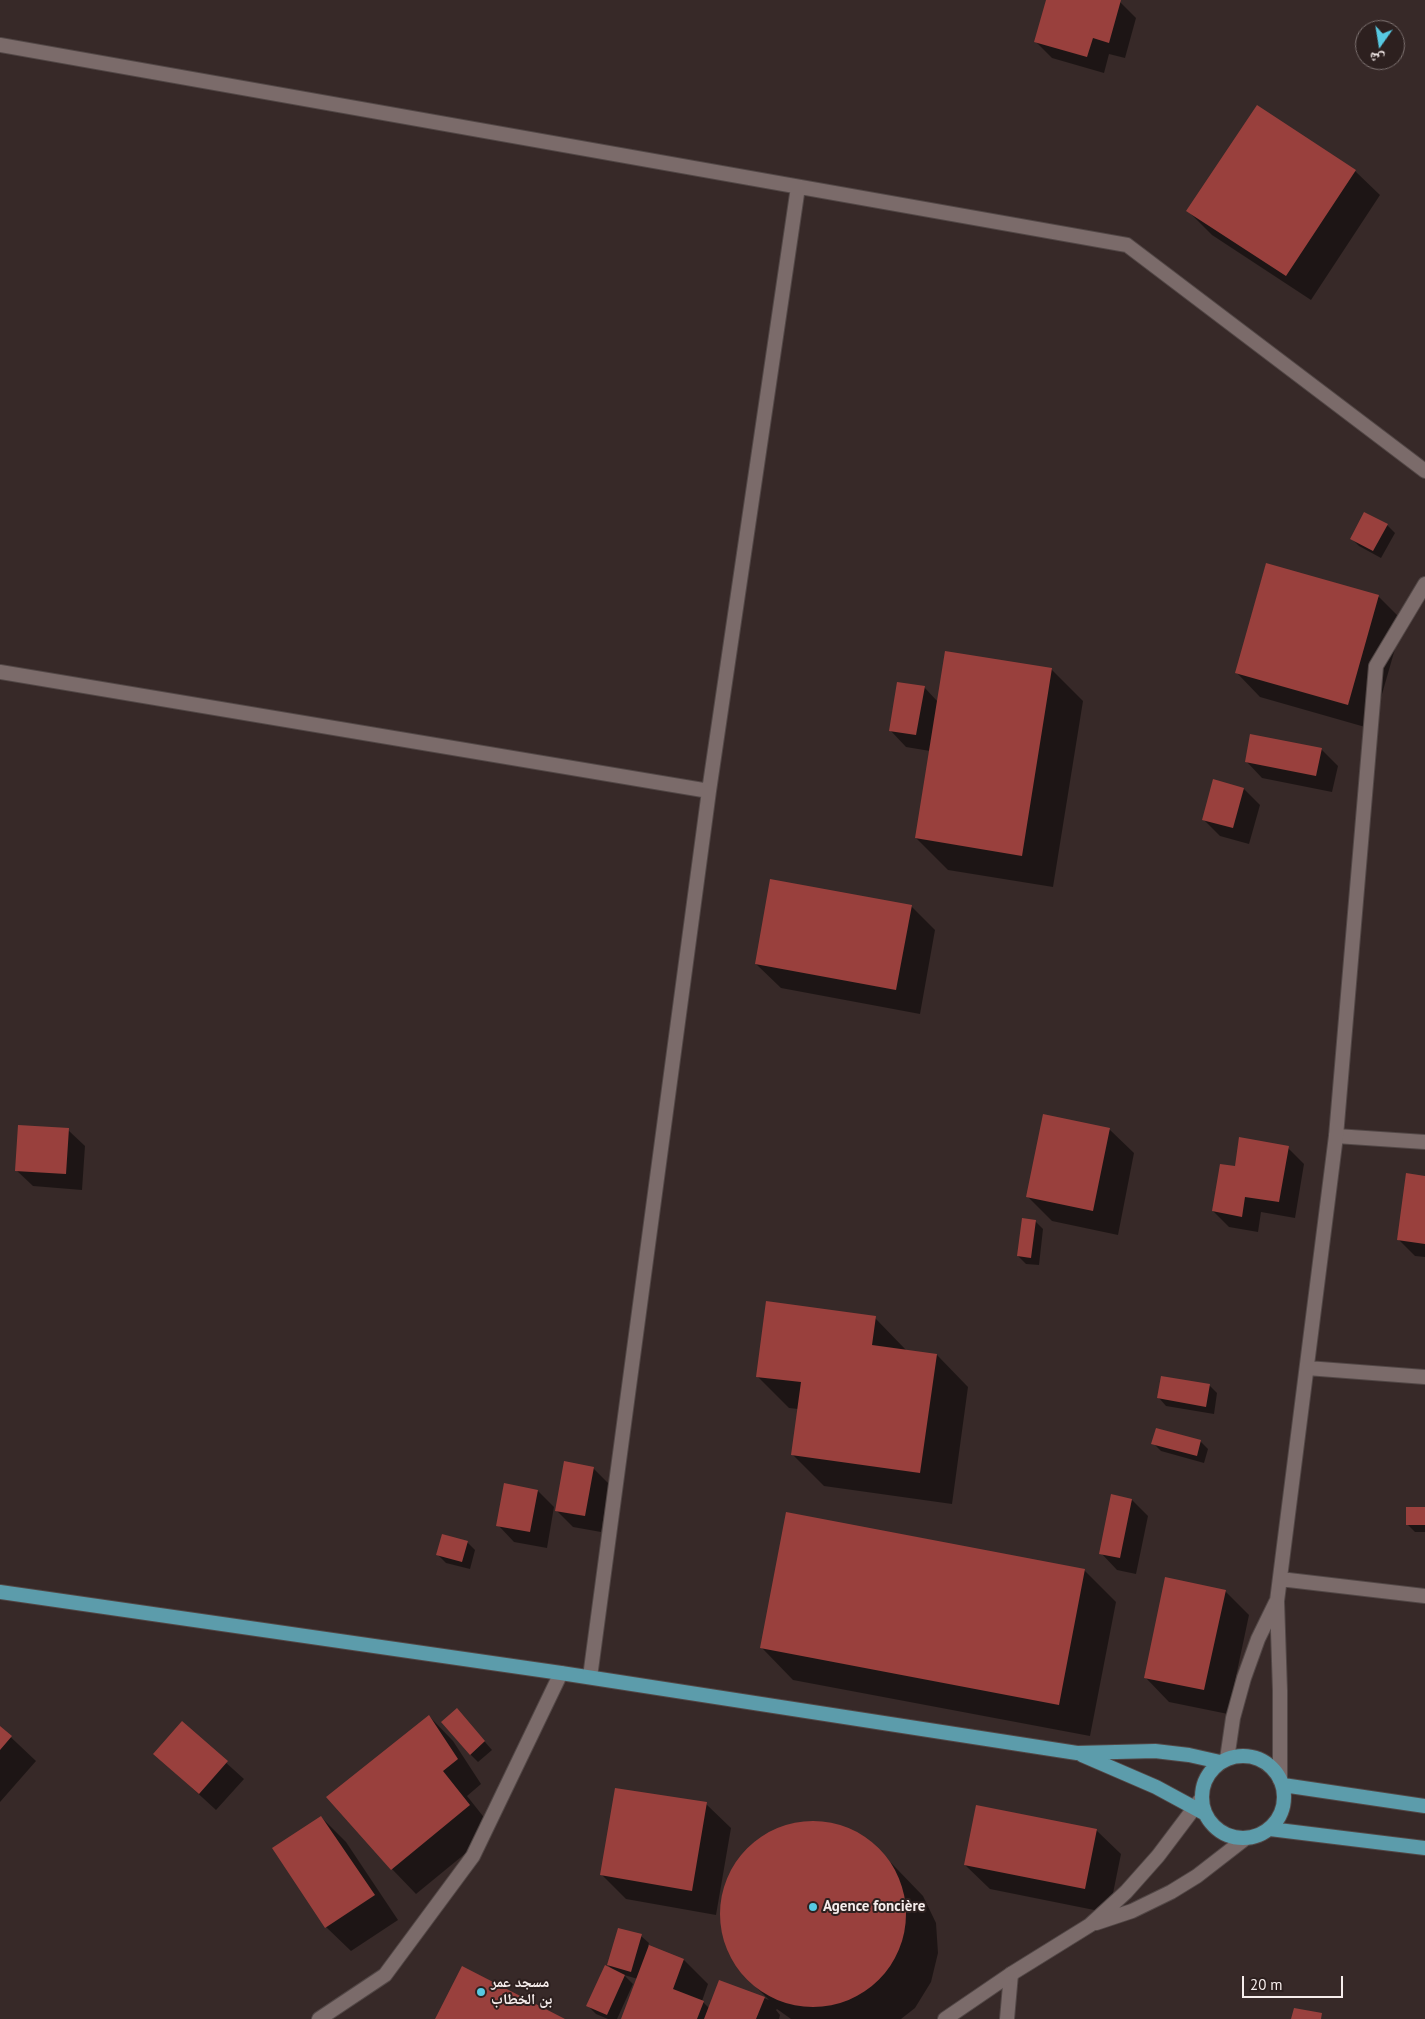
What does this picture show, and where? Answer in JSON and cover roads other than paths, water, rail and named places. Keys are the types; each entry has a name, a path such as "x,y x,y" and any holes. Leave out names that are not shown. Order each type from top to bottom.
{"main road":[{"path":"0,1592 590,1677 1077,1753 1155,1751 1224,1761"},
{"path":"1077,1753 1200,1806 1211,1824 1221,1832 1233,1837 1246,1838 1258,1836 1270,1829 1278,1820 1282,1810 1284,1797 1282,1783 1273,1770 1264,1762 1252,1756 1239,1756 1224,1761 1210,1772 1203,1784 1200,1806"},
{"path":"1282,1783 1425,1806"},
{"path":"1270,1829 1425,1848"}],"street":[{"path":"0,45 1127,245 1425,472"},
{"path":"590,1677 708,791 798,187"},
{"path":"1282,1783 1277,1602 1336,1136 1376,666 1425,584"},
{"path":"0,672 708,791"},
{"path":"1336,1136 1425,1142"},
{"path":"1307,1368 1425,1377"},
{"path":"1280,1579 1425,1596"},
{"path":"1224,1761 1244,1678 1258,1639 1277,1602"},
{"path":"319,2019 385,1975 473,1856 562,1673"},
{"path":"945,2019 1011,1974 1090,1925 1126,1892 1200,1806"},
{"path":"1090,1925 1132,1911 1171,1892 1204,1872 1246,1838"},
{"path":"1007,2019 1011,1974"}],"place":[{"name":"Agence foncière","path":"813,1907"},
{"name":"مسجد عمر بن الخطاب","path":"481,1992"}]}
